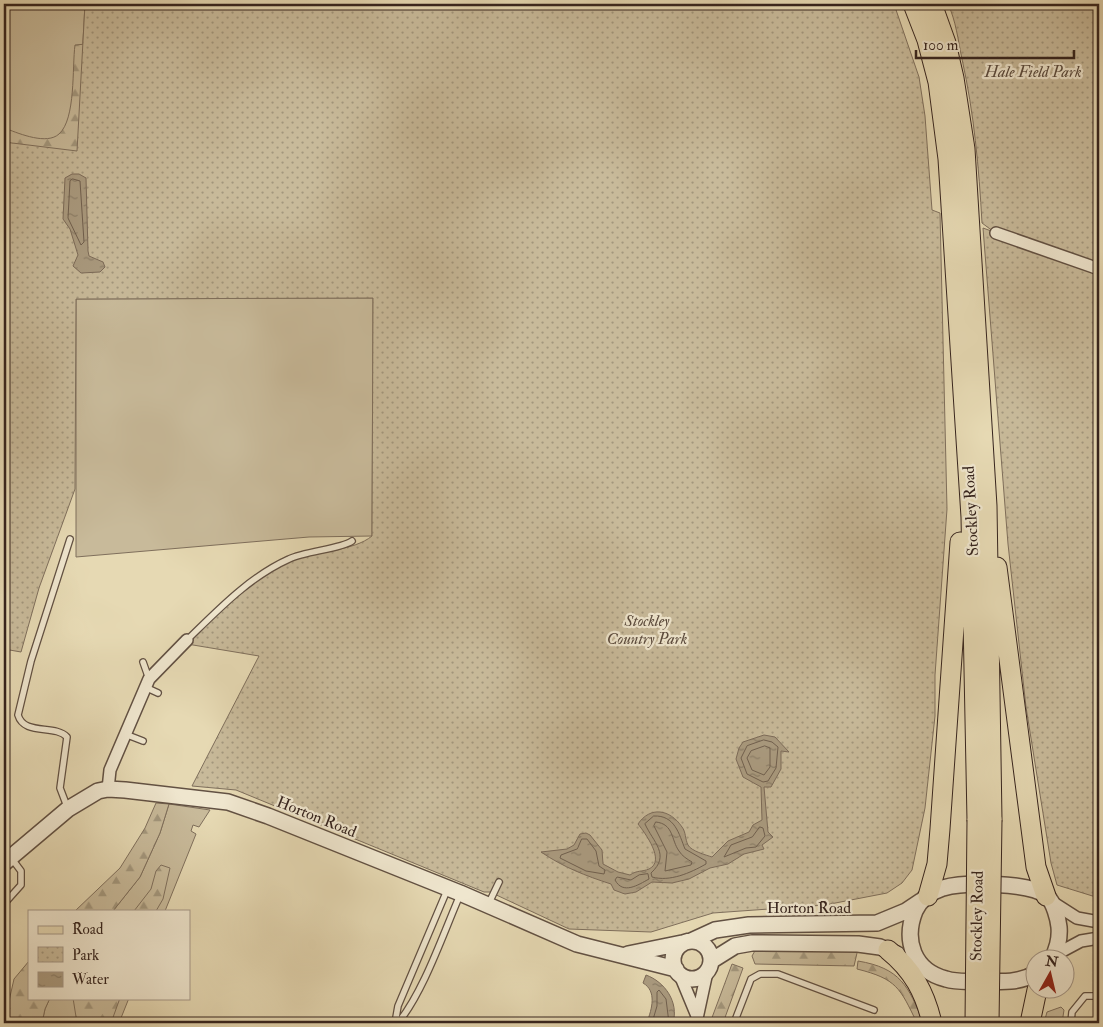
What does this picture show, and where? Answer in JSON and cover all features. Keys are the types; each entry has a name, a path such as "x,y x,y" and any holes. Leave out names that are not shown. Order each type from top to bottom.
{"main road":[{"name":"Stockley Road","path":"913,4 931,52 945,126 971,517 984,820 989,1023"},
{"name":"Stockley Road","path":"932,4 950,60 965,149 987,506 984,820 974,1023"},
{"path":"926,897 937,864 967,452"},
{"path":"987,506 999,580 1036,867 1049,899"},
{"path":"888,950 902,962 922,990 932,1023"},
{"path":"924,968 938,1023"},
{"path":"1030,1023 1035,1000"}],"street":[{"path":"996,233 1099,268"},
{"path":"108,789 110,770 147,683 187,640"},
{"name":"Horton Road","path":"8,860 68,809 93,793 108,789 228,802 268,816 454,891 577,944 624,954 678,972"},
{"name":"Horton Road","path":"624,954 687,942 715,930 750,925 865,924 877,922 906,911 926,897 951,887 1011,885 1033,888 1049,899"},
{"path":"924,968 911,947 909,931 916,909 926,897"},
{"path":"1049,899 1077,918 1099,922"},
{"path":"1049,899 1059,921 1060,934 1055,950"},
{"path":"1066,950 1081,941 1099,938"},
{"path":"687,942 706,946 709,967 697,1020 678,972 674,955 687,942"},
{"path":"678,972 695,978 735,946 752,943 858,944 888,950 945,979 955,981 1013,982 1026,977"}],"lane":[{"path":"68,809 60,788 67,737 62,733 27,726 21,722 18,713 30,661 70,540"},
{"path":"187,640 221,607 264,571 291,558 345,545 352,541"},
{"path":"143,662 147,683 158,693"},
{"path":"125,734 143,741"},
{"path":"4,904 19,889 22,880 21,871 8,860"},
{"path":"488,905 499,882"},
{"path":"396,1023 398,1006 454,891"},
{"path":"396,1023 406,1013 429,967 454,891"},
{"path":"734,1023 751,979 757,974 766,973 782,975 874,1010"},
{"path":"1099,996 1085,996 1072,1012 1071,1022 1099,1022"}],"green space":[{"path":"4,4 85,4 77,151 4,142"},
{"name":"Stockley Country Park","path":"85,4 894,4 919,77 925,116 932,210 940,213 947,509 935,675 935,716 925,808 912,870 902,883 887,893 825,905 713,913 651,932 569,929 490,892 484,892 236,790 192,786 259,656 187,644 223,608 262,576 292,561 355,545 372,536 373,298 76,299 75,489 39,588 21,652 4,649 4,142 77,151"},
{"name":"Hale Field Park","path":"948,4 1099,4 1099,898 1057,885 1051,863 1026,707 1008,544 983,228 994,232 982,223 978,161 970,100 953,17"},
{"path":"86,44 89,167 4,147 4,131 7,129 41,139 48,139 59,134 64,127 71,105 75,45"},
{"path":"373,298 372,536 309,537 76,557 76,299"},
{"path":"156,803 169,804 160,833 140,877 114,910 76,910 120,868 145,828"},
{"path":"169,804 210,810 199,827 193,825 191,831 196,834 165,910 114,910 140,877 160,833"},
{"path":"161,865 170,868 163,899 157,910 135,910 151,889 156,871"},
{"path":"756,949 855,951 857,953 854,966 755,964 752,956"},
{"path":"858,961 884,968 901,981 913,999 923,1023 917,1023 906,1001 896,987 881,977 857,969"},
{"path":"28,962 28,1000 49,1000 42,1023 4,1023 14,979"},
{"path":"732,964 743,968 723,1023 710,1023"},
{"path":"49,1000 128,1000 119,1023 42,1023"},
{"path":"73,1000 119,1000 111,1023 77,1023"},
{"path":"1061,1007 1064,1010 1062,1023 1044,1023 1047,1012"}],"water":[{"path":"72,174 79,174 86,178 88,251 89,256 103,262 105,267 100,272 81,273 73,266 78,255 70,229 63,219 65,178"},
{"path":"764,735 775,737 789,752 781,751 781,769 771,787 764,787 768,832 773,837 762,845 764,849 744,854 728,864 710,868 689,879 672,883 652,882 636,892 625,894 614,890 611,884 575,871 541,852 567,849 574,845 580,834 586,833 590,835 602,850 603,864 618,872 630,875 649,869 654,865 655,854 649,840 638,824 648,814 660,812 672,816 677,821 685,833 687,843 692,849 712,857 728,841 749,832 753,825 762,820 761,787 743,777 736,759 743,742"},
{"path":"646,975 659,982 669,994 674,1008 673,1023 644,1023 647,1022 652,1001 650,991 643,983"}]}
